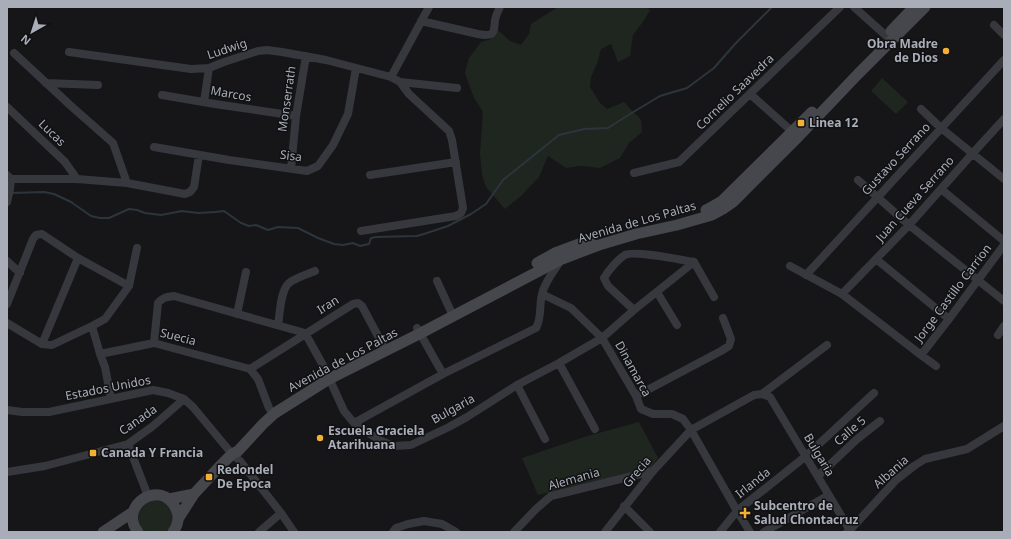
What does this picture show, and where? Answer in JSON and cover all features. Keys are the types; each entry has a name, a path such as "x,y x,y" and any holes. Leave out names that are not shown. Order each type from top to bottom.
{"main road":[{"name":"Avenida de Los Paltas","path":"889,38 914,7"},
{"name":"Avenida de Los Paltas","path":"232,454 234,447 248,429 269,408 561,255 600,237 633,228 677,219 710,208 722,201 795,134 889,38 925,7"},
{"name":"Avenida de Los Paltas","path":"176,528 194,494 232,454 238,451 263,424 276,413 328,376"},
{"path":"169,499 194,494"},
{"path":"138,532 133,518 133,512 136,505 148,496 155,495 169,499 174,505 178,512 176,528"},
{"path":"103,532 133,512"}],"street":[{"path":"421,21 478,34 491,35 494,32 496,25 495,19 500,7"},
{"name":"Cornelio Saavedra","path":"634,173 679,162 840,7"},
{"path":"854,7 889,38"},
{"path":"361,231 456,216 463,208 452,140 449,132 409,94 400,82 391,76 421,21 425,8"},
{"path":"994,25 1004,35"},
{"name":"Ludwig","path":"69,52 191,69 209,68 258,51 267,50 326,60 391,76"},
{"path":"14,53 113,142 127,183"},
{"name":"Monserrath","path":"290,169 296,116 306,56"},
{"name":"Gustavo Serrano","path":"806,275 1004,60"},
{"path":"204,102 209,68"},
{"name":"Sisa","path":"154,147 229,160 307,171 318,166 333,145 348,114 356,68"},
{"path":"400,82 457,88"},
{"path":"46,83 98,85"},
{"path":"750,94 795,134"},
{"name":"Marcos","path":"162,95 296,116"},
{"name":"Lucas","path":"7,107 65,162 77,179"},
{"path":"921,109 941,128 1004,179"},
{"name":"Juan Cueva Serrano","path":"842,294 909,225 1004,119"},
{"path":"7,202 10,189 8,178 77,179 127,183 185,194 190,192 194,187 199,155"},
{"path":"370,175 456,162"},
{"path":"858,180 909,225 1004,301"},
{"path":"941,189 1004,241"},
{"path":"7,304 36,234 42,234 78,258 129,286"},
{"name":"Jorge Castillo Carrion","path":"921,355 1004,245"},
{"path":"7,323 42,344 52,345 105,319 129,286 137,248"},
{"path":"634,310 608,286 604,278 608,272 626,255 637,254 694,262 714,297"},
{"path":"354,423 443,374 536,328 539,320 542,294 561,255"},
{"path":"42,344 78,258"},
{"path":"876,259 949,319"},
{"path":"7,261 20,273"},
{"name":"Bulgaria","path":"305,333 328,376 344,411 354,423 379,440 394,446 411,445 467,417 517,385 602,338 634,310 694,262"},
{"path":"790,266 842,294 936,366"},
{"path":"278,326 283,294 286,287 290,282 315,271"},
{"path":"237,314 246,272"},
{"path":"437,281 452,313"},
{"path":"657,292 677,325"},
{"name":"Dinamarca","path":"542,294 571,308 602,338 642,409 653,414 672,414 683,419 691,430 750,532"},
{"path":"154,343 158,303 161,299 174,296 305,333"},
{"name":"Iran","path":"305,333 353,304 358,303 362,306 385,348"},
{"path":"636,396 729,346 731,339 723,318"},
{"path":"92,326 105,367 111,399"},
{"path":"998,335 1004,326"},
{"path":"418,331 443,374"},
{"path":"269,408 258,379 250,369 305,333"},
{"name":"Suecia","path":"100,354 154,343 250,369"},
{"name":"Grecia","path":"605,532 653,471 691,430 754,395 762,394 827,345"},
{"path":"559,363 595,429"},
{"path":"517,385 545,439"},
{"name":"Estados Unidos","path":"7,410 22,412 48,412 153,390 168,393 184,399 193,407 232,454 240,460 294,532"},
{"name":"Irlanda","path":"720,532 737,511 806,456 874,393"},
{"name":"Bulgaria","path":"762,394 770,397 818,476 849,531"},
{"name":"Canada","path":"7,472 45,466 128,444 153,426 184,399"},
{"name":"Calle 5","path":"818,476 856,440 880,421"},
{"name":"Albania","path":"849,531 896,480 914,466 925,459 967,449 1004,426"},
{"path":"128,444 148,496"},
{"name":"Alemania","path":"514,532 551,496 653,471"},
{"path":"764,532 829,495"},
{"path":"624,506 650,532"},
{"path":"259,532 281,513"},
{"path":"393,532 396,528 424,521 442,524 456,532"}],"shaded area":[{"path":"558,7 647,7 650,10 633,35 630,56 618,62 611,44 601,49 597,64 591,77 590,87 600,103 607,109 624,102 641,120 642,132 629,143 620,158 600,168 581,166 566,168 548,156 539,177 521,196 505,209 486,187 482,175 480,154 483,112 474,98 465,73 469,58 481,42 491,39 498,30 510,41 521,45 529,34 531,24"},
{"path":"882,78 908,102 896,114 871,91"},
{"path":"639,422 658,458 651,468 538,495 522,458 584,437"},
{"path":"153,499 169,504 174,519 166,532 147,532 139,524 138,515 140,508 142,505"}],"waterway":[{"path":"11,193 44,192 54,194 71,202 91,216 100,218 109,218 129,209 161,215 182,211 198,213 224,211 241,223 249,226 256,225 268,230 278,227 298,228 318,238 334,244 343,245 353,243 360,246 369,244 371,238 376,237 417,236 448,226 486,204 503,180 559,135 584,129 608,128 660,96 687,88 714,68 735,44 772,7"}],"place":[{"name":"Obra Madre de Dios","path":"946,51"},
{"name":"Linea 12","path":"801,123"},
{"name":"Escuela Graciela Atarihuana","path":"320,438"},
{"name":"Canada Y Francia","path":"93,453"},
{"name":"Redondel De Epoca","path":"209,477"},
{"name":"Subcentro de Salud Chontacruz","path":"745,513"}]}
